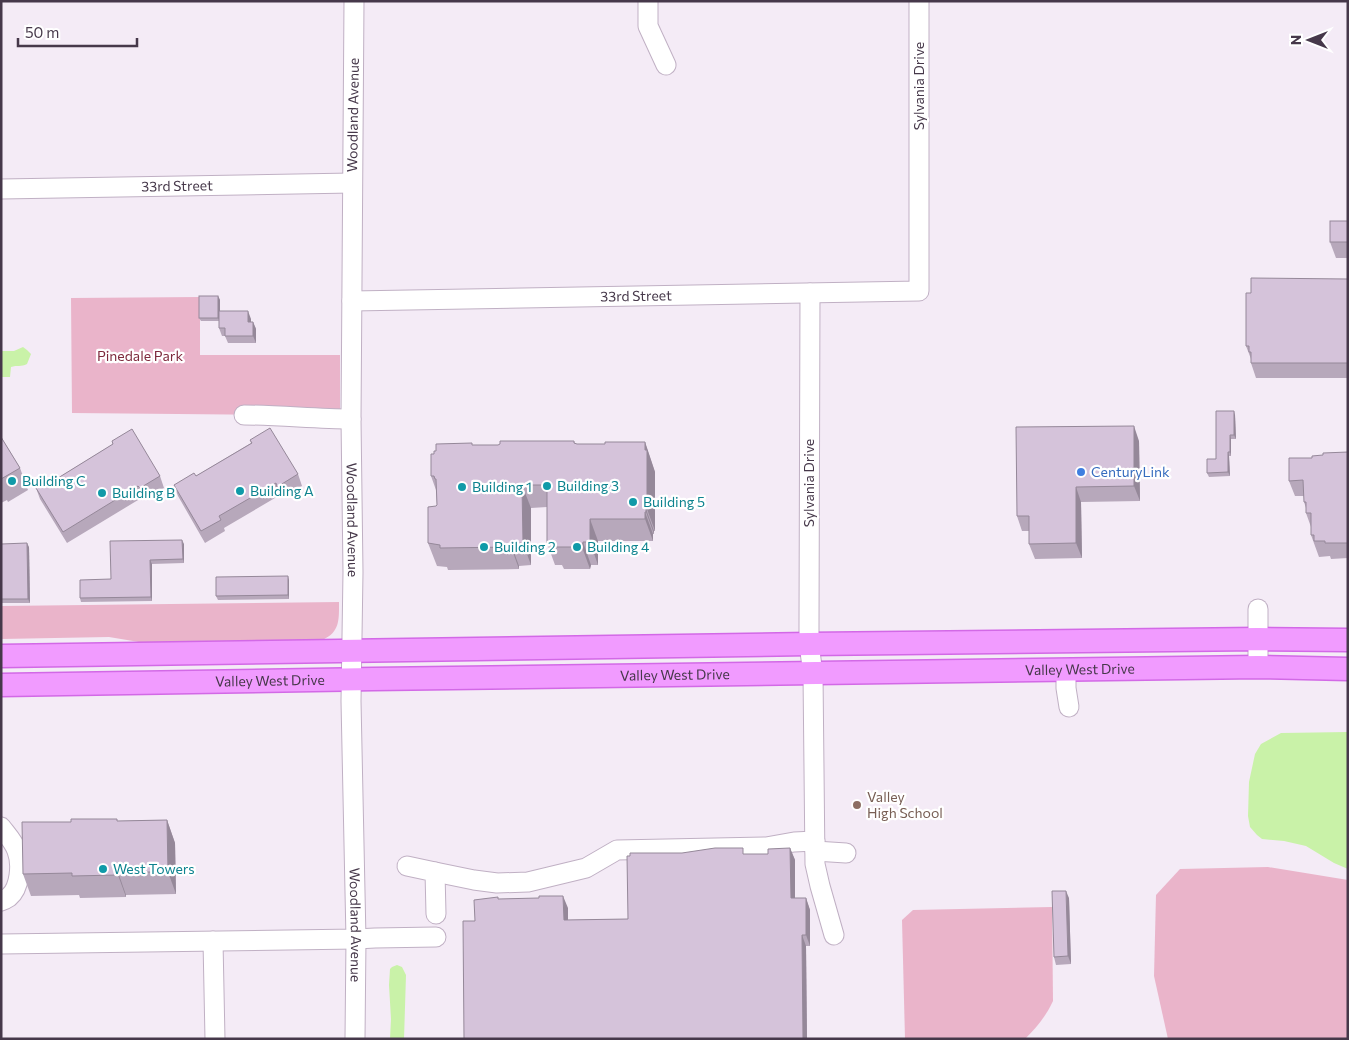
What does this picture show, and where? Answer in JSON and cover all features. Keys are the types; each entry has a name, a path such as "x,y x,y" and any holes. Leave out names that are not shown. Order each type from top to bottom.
{"main road":[{"name":"Valley West Drive","path":"1,656 809,644 1258,639 1348,640"},
{"name":"Valley West Drive","path":"1,685 1258,667 1348,669"}],"street":[{"name":"Woodland Avenue","path":"354,1 351,679 356,939 355,1039"},
{"path":"648,1 648,26 666,64"},
{"name":"Sylvania Drive","path":"918,291 919,1"},
{"name":"33rd Street","path":"1,189 352,183"},
{"name":"33rd Street","path":"352,302 918,291"},
{"name":"Sylvania Drive","path":"810,293 809,644 813,674 815,864 834,935"},
{"path":"244,415 352,419"},
{"path":"1258,609 1258,667"},
{"path":"1066,670 1069,707"},
{"path":"1,827 18,852 19,865 15,889 10,897 1,901"},
{"path":"407,866 497,883 528,882 586,868 617,850 766,847 794,842 846,853"},
{"path":"435,872 436,914"},
{"path":"1,944 436,937"},
{"path":"213,941 215,1039"}],"green space":[{"name":"Pinedale Park","path":"200,297 200,355 340,355 340,419 276,415 72,413 71,298"},
{"path":"339,602 337,626 327,638 320,641 151,644 109,637 1,639 1,606"},
{"path":"1268,867 1348,880 1348,1039 1168,1039 1154,976 1156,895 1180,869"},
{"path":"1052,907 1053,1001 1041,1021 1025,1039 905,1039 902,920 913,910"}],"shaded area":[{"path":"23,347 31,354 27,364 11,367 10,377 1,377 1,351 14,351"},
{"path":"1348,732 1348,869 1306,846 1262,839 1257,835 1250,827 1248,816 1249,782 1255,754 1261,744 1281,733"},
{"path":"397,965 402,967 406,975 404,1039 390,1039 390,969"}],"building":[{"path":"1330,221 1348,221 1348,242 1330,242"},
{"path":"1251,278 1348,279 1348,363 1251,363 1251,352 1249,352 1249,346 1246,346 1246,293 1251,293"},
{"path":"199,296 218,296 218,318 199,318"},
{"path":"219,311 248,311 248,322 253,322 253,336 225,336 225,328 219,328"},
{"path":"1216,411 1234,411 1234,435 1230,435 1228,472 1207,473 1207,459 1216,459"},
{"name":"CenturyLink","path":"1134,426 1134,486 1076,487 1076,543 1029,544 1029,516 1017,516 1016,427"},
{"name":"Building A","path":"270,428 298,474 277,487 276,483 219,516 221,520 201,531 174,485 194,473 196,476 252,443 250,440"},
{"name":"Building B","path":"132,429 160,476 140,488 138,486 63,532 36,488 56,475 58,478 113,444 112,441"},
{"path":"1,437 20,468 1,479"},
{"path":"500,441 574,441 577,444 645,442 645,450 647,450 647,509 645,519 590,519 590,542 583,542 582,547 556,547 555,542 547,543 547,485 522,485 523,543 511,544 511,547 440,548 440,545 428,543 428,507 437,505 436,479 434,476 431,476 431,454 434,454 434,451 436,451 436,444 472,443 472,445 498,445"},
{"path":"1348,452 1348,543 1314,541 1314,535 1311,535 1311,513 1306,513 1306,502 1304,502 1303,480 1289,481 1289,458 1312,458 1312,456 1323,455 1323,453"},
{"path":"182,540 183,559 150,560 151,597 80,598 80,580 111,579 110,541"},
{"path":"27,543 28,599 1,599 1,544"},
{"path":"288,576 288,595 216,596 216,577"},
{"path":"71,819 117,819 117,821 167,820 168,872 118,872 118,875 72,876 72,873 23,874 22,822 71,822"},
{"path":"715,848 743,848 743,854 768,854 768,849 790,848 791,898 806,898 806,935 802,935 803,1039 464,1039 463,921 475,921 474,900 498,897 498,899 563,896 564,920 628,919 627,856 630,856 630,853 682,853"},
{"path":"1052,891 1066,891 1068,956 1054,957"}],"place":[{"name":"CenturyLink","path":"1081,472"},
{"name":"Building C","path":"12,481"},
{"name":"Building 3","path":"547,486"},
{"name":"Building 1","path":"462,487"},
{"name":"Building A","path":"240,491"},
{"name":"Building B","path":"102,493"},
{"name":"Building 5","path":"633,502"},
{"name":"Building 2","path":"484,547"},
{"name":"Building 4","path":"577,547"},
{"name":"Valley High School","path":"857,805"},
{"name":"West Towers","path":"103,869"}]}
